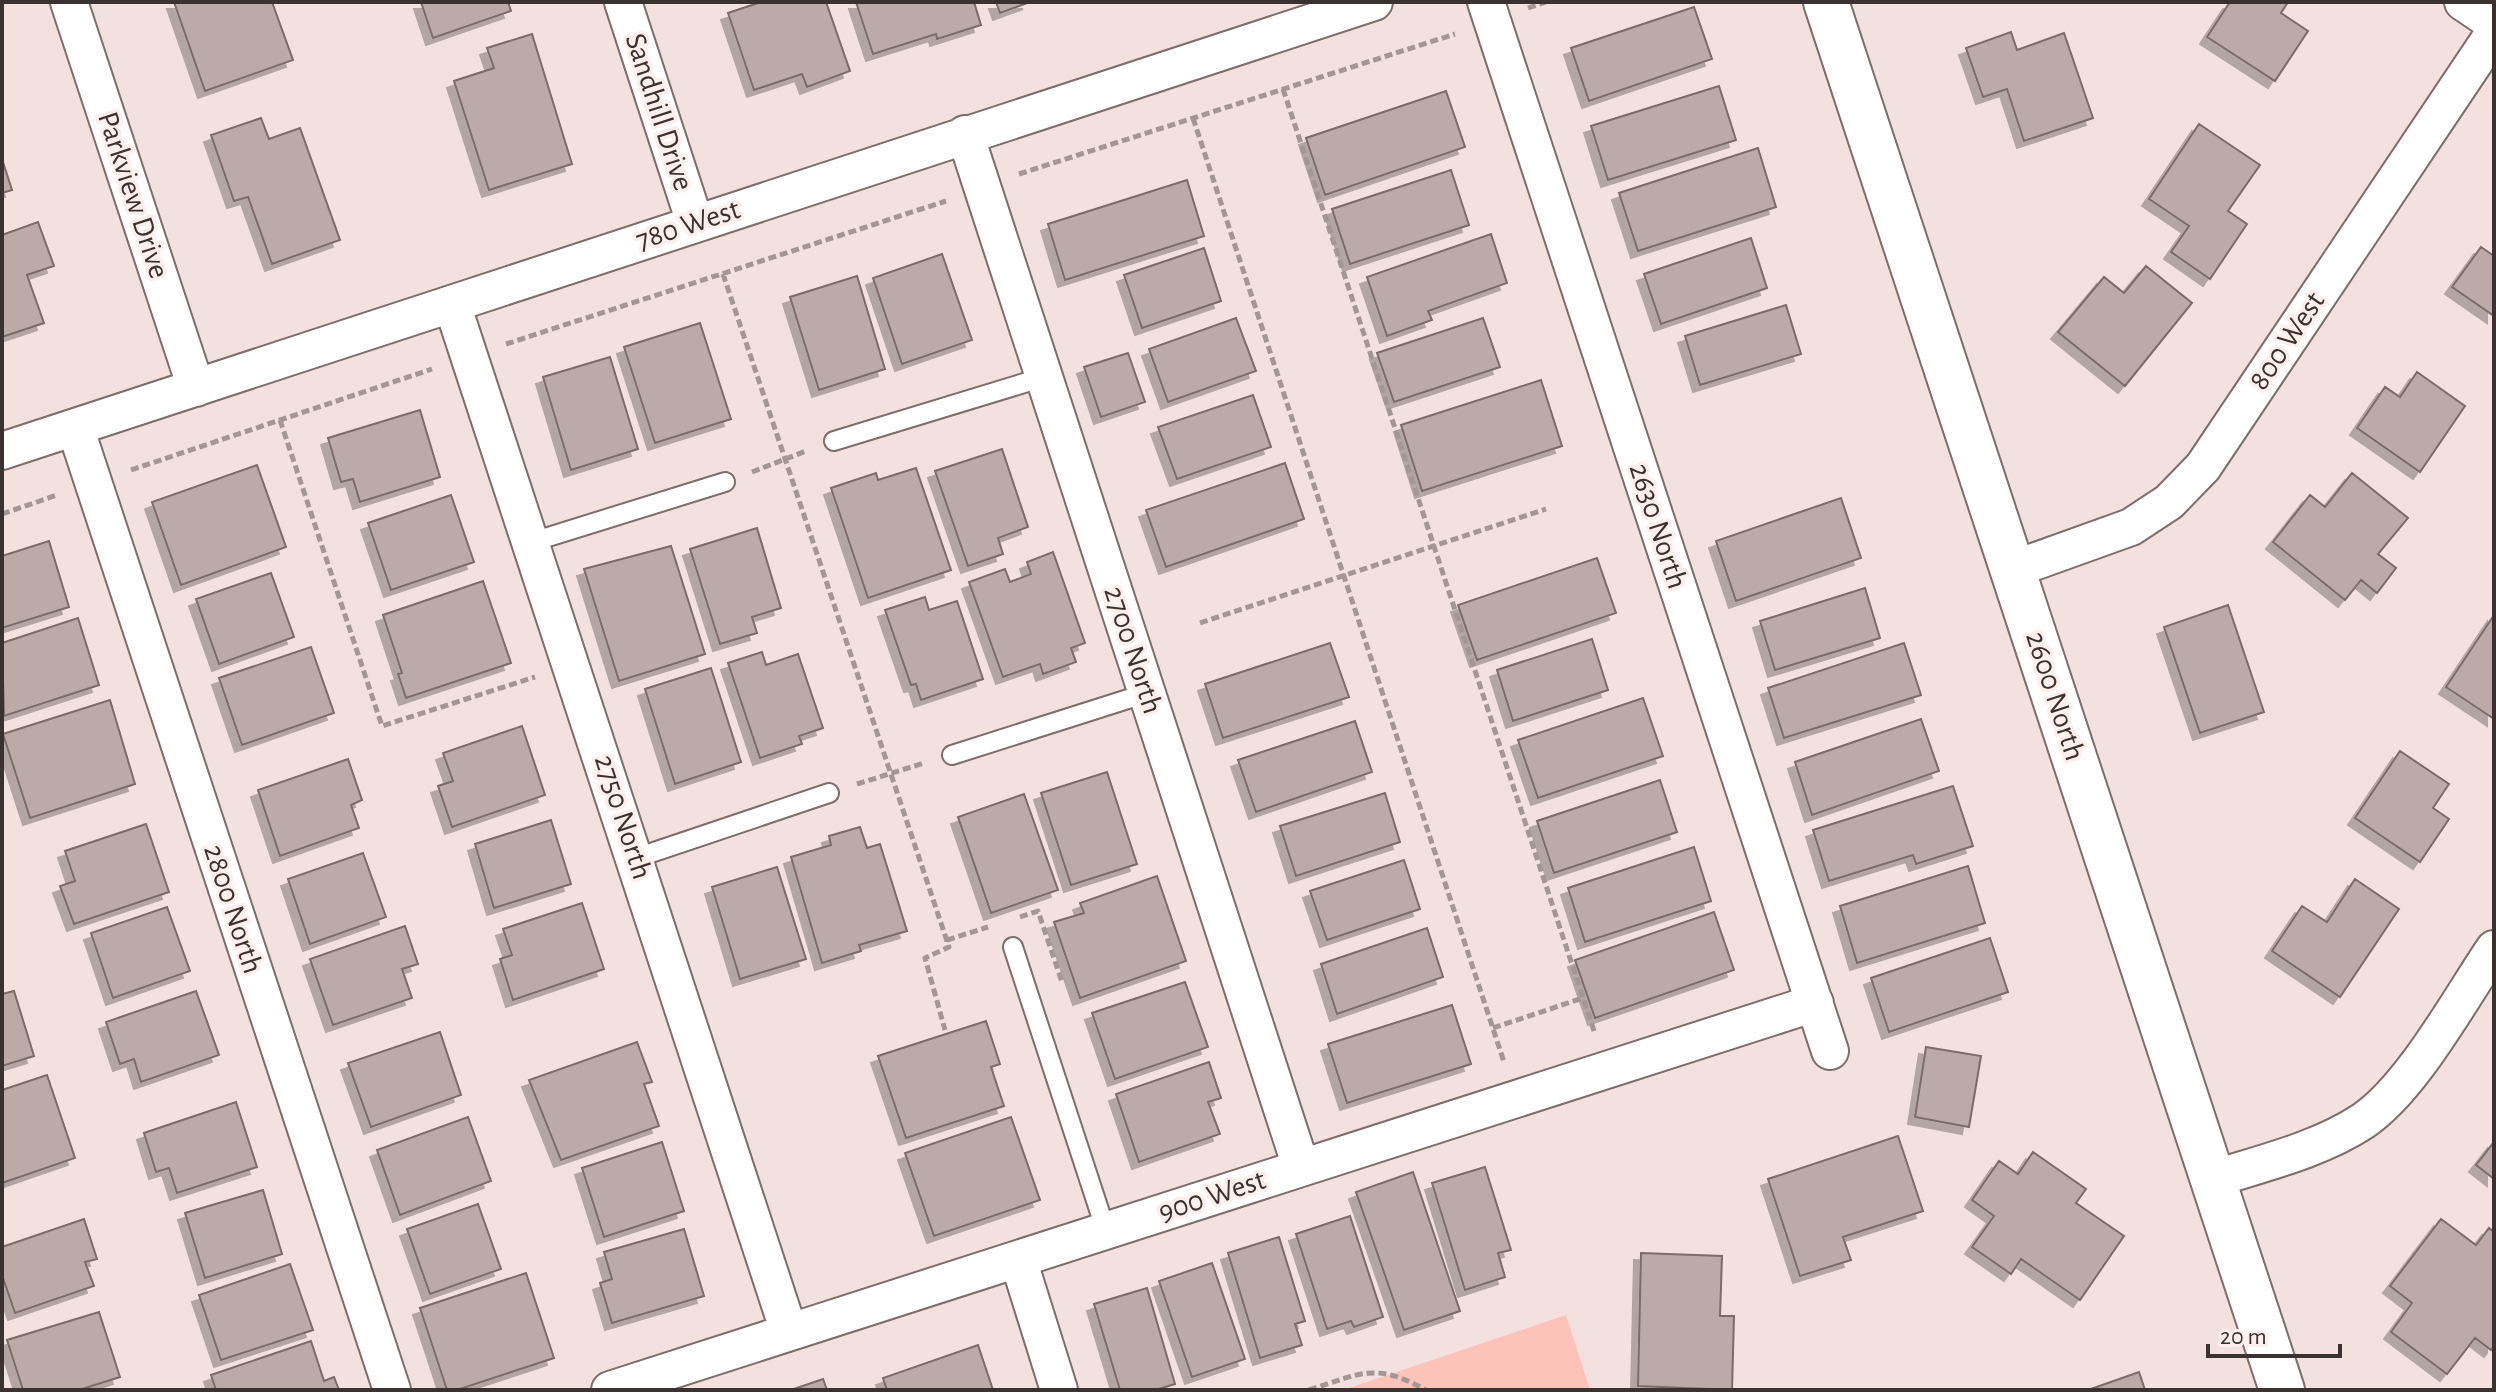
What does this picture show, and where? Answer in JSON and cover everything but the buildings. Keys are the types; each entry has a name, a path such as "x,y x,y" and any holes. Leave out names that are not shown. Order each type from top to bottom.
{"street":[{"name":"Parkview Drive","path":"69,2 196,388"},
{"name":"Sandhill Drive","path":"623,2 695,223"},
{"name":"780 West","path":"2,451 1374,2"},
{"name":"2630 North","path":"1486,2 1830,1051"},
{"name":"2600 North","path":"1826,2 2282,1390"},
{"path":"2463,2 2494,23"},
{"name":"800 West","path":"2014,569 2131,527 2169,502 2203,467 2494,33"},
{"name":"2700 North","path":"965,134 1301,1167"},
{"name":"2750 North","path":"452,304 789,1332"},
{"name":"2800 North","path":"75,427 392,1390"},
{"path":"2213,1179 2320,1143 2364,1120 2402,1085 2494,949"},
{"name":"900 West","path":"610,1390 1815,1003"},
{"path":"1018,1259 1059,1390"}],"lane":[{"path":"834,441 1044,377"},
{"path":"532,542 725,482"},
{"path":"952,755 1147,693"},
{"path":"636,858 829,793"},
{"path":"1013,947 1106,1231"}],"path":[{"path":"1536,5 1546,2"},
{"path":"1028,171 1452,35"},
{"path":"1283,89 1597,1039"},
{"path":"1193,118 1507,1071"},
{"path":"515,341 936,205"},
{"path":"723,274 949,947 925,958 945,1030"},
{"path":"128,471 426,371"},
{"path":"280,420 382,726 537,677"},
{"path":"725,482 834,441"},
{"path":"2,514 54,496"},
{"path":"1200,623 1546,509"},
{"path":"829,793 952,755"},
{"path":"1493,1028 1583,998"},
{"path":"1309,1390 1364,1372 1397,1374 1426,1390"}],"shaded area":[{"path":"1566,1315 1590,1390 1343,1390"}]}
